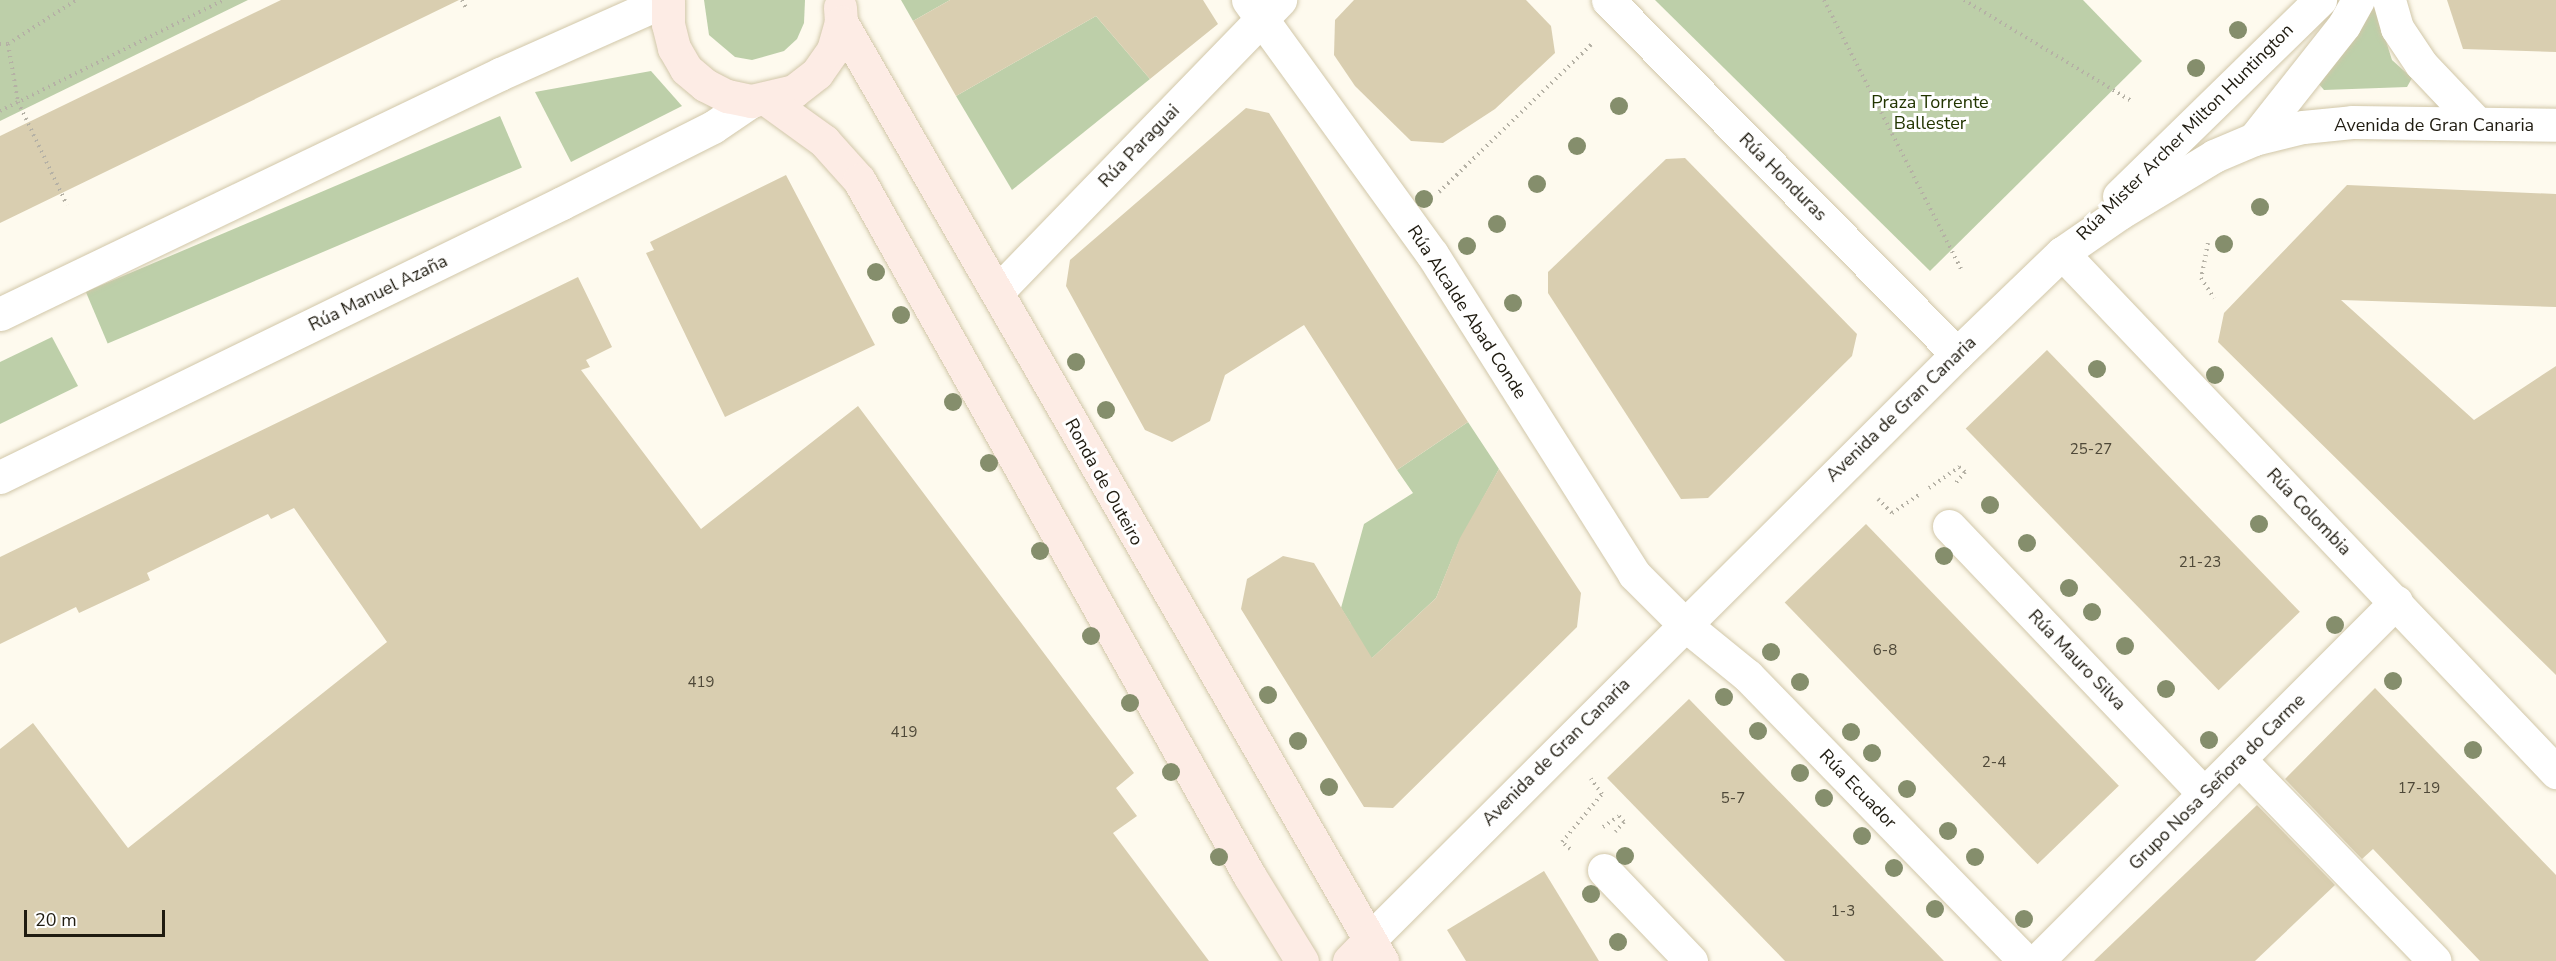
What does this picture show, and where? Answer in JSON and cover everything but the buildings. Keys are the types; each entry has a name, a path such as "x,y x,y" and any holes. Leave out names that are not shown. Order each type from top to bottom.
{"street":[{"path":"0,314 478,84 667,0 668,24 674,48 686,69 712,89 759,100 824,141 859,180 1302,961"},
{"path":"2254,139 2344,25 2358,0"},
{"path":"2389,0 2397,28 2421,64 2477,123"},
{"name":"Rúa Mister Archer Milton Huntington","path":"2254,139 2278,60 2314,6"},
{"name":"Rúa Mister Archer Milton Huntington","path":"2062,253 2314,6"},
{"name":"Rúa Alcalde Abad Conde","path":"1263,7 1408,222 1634,574 1684,624"},
{"name":"Rúa Paraguai","path":"996,291 1263,7"},
{"name":"Rúa Honduras","path":"1615,7 1957,354"},
{"name":"Ronda de Outeiro","path":"759,100 794,91 817,73 833,50 840,11"},
{"name":"Ronda de Outeiro","path":"840,11 1366,954"},
{"name":"Rúa Manuel Azaña","path":"0,477 592,188 713,127 759,100"},
{"name":"Avenida de Gran Canaria","path":"1366,954 1684,624 2062,253 2169,181 2254,139 2352,122 2556,125"},
{"name":"Rúa Colombia","path":"2062,253 2556,772"},
{"name":"Rúa Mauro Silva","path":"1949,526 2204,794"},
{"name":"Grupo Nosa Señora do Carme","path":"2037,961 2396,602"},
{"name":"Rúa Ecuador","path":"1684,624 1748,676 2025,961"},
{"path":"2239,759 2435,961"},
{"path":"1604,870 1691,961"}],"path":[{"path":"0,44 8,44 76,0"},
{"path":"0,111 224,0"},
{"path":"462,0 467,10"},
{"path":"1824,0 1962,271"},
{"path":"1964,0 2133,102"},
{"path":"1408,222 1615,7"},
{"path":"8,44 18,102 67,205"},
{"path":"2208,243 2201,278 2214,298"}],"green space":[{"path":"0,0 248,0 0,121"},
{"path":"704,0 805,0 804,23 797,39 784,51 752,60 735,57 709,35"},
{"path":"901,0 950,0 913,21"},
{"name":"Praza Torrente Ballester","path":"1655,0 2083,0 2142,61 1930,271"},
{"path":"2373,0 2392,60 2412,78 2407,87 2324,90 2318,83"},
{"path":"1096,16 1150,79 1012,190 956,96"},
{"path":"651,71 682,106 571,162 535,92"},
{"path":"500,116 522,168 108,343 86,292"},
{"path":"52,337 78,386 0,424 0,362"},
{"path":"1468,422 1499,469 1458,544 1436,598 1371,659 1343,629 1351,624 1341,608 1364,524 1413,493 1397,470"}]}
